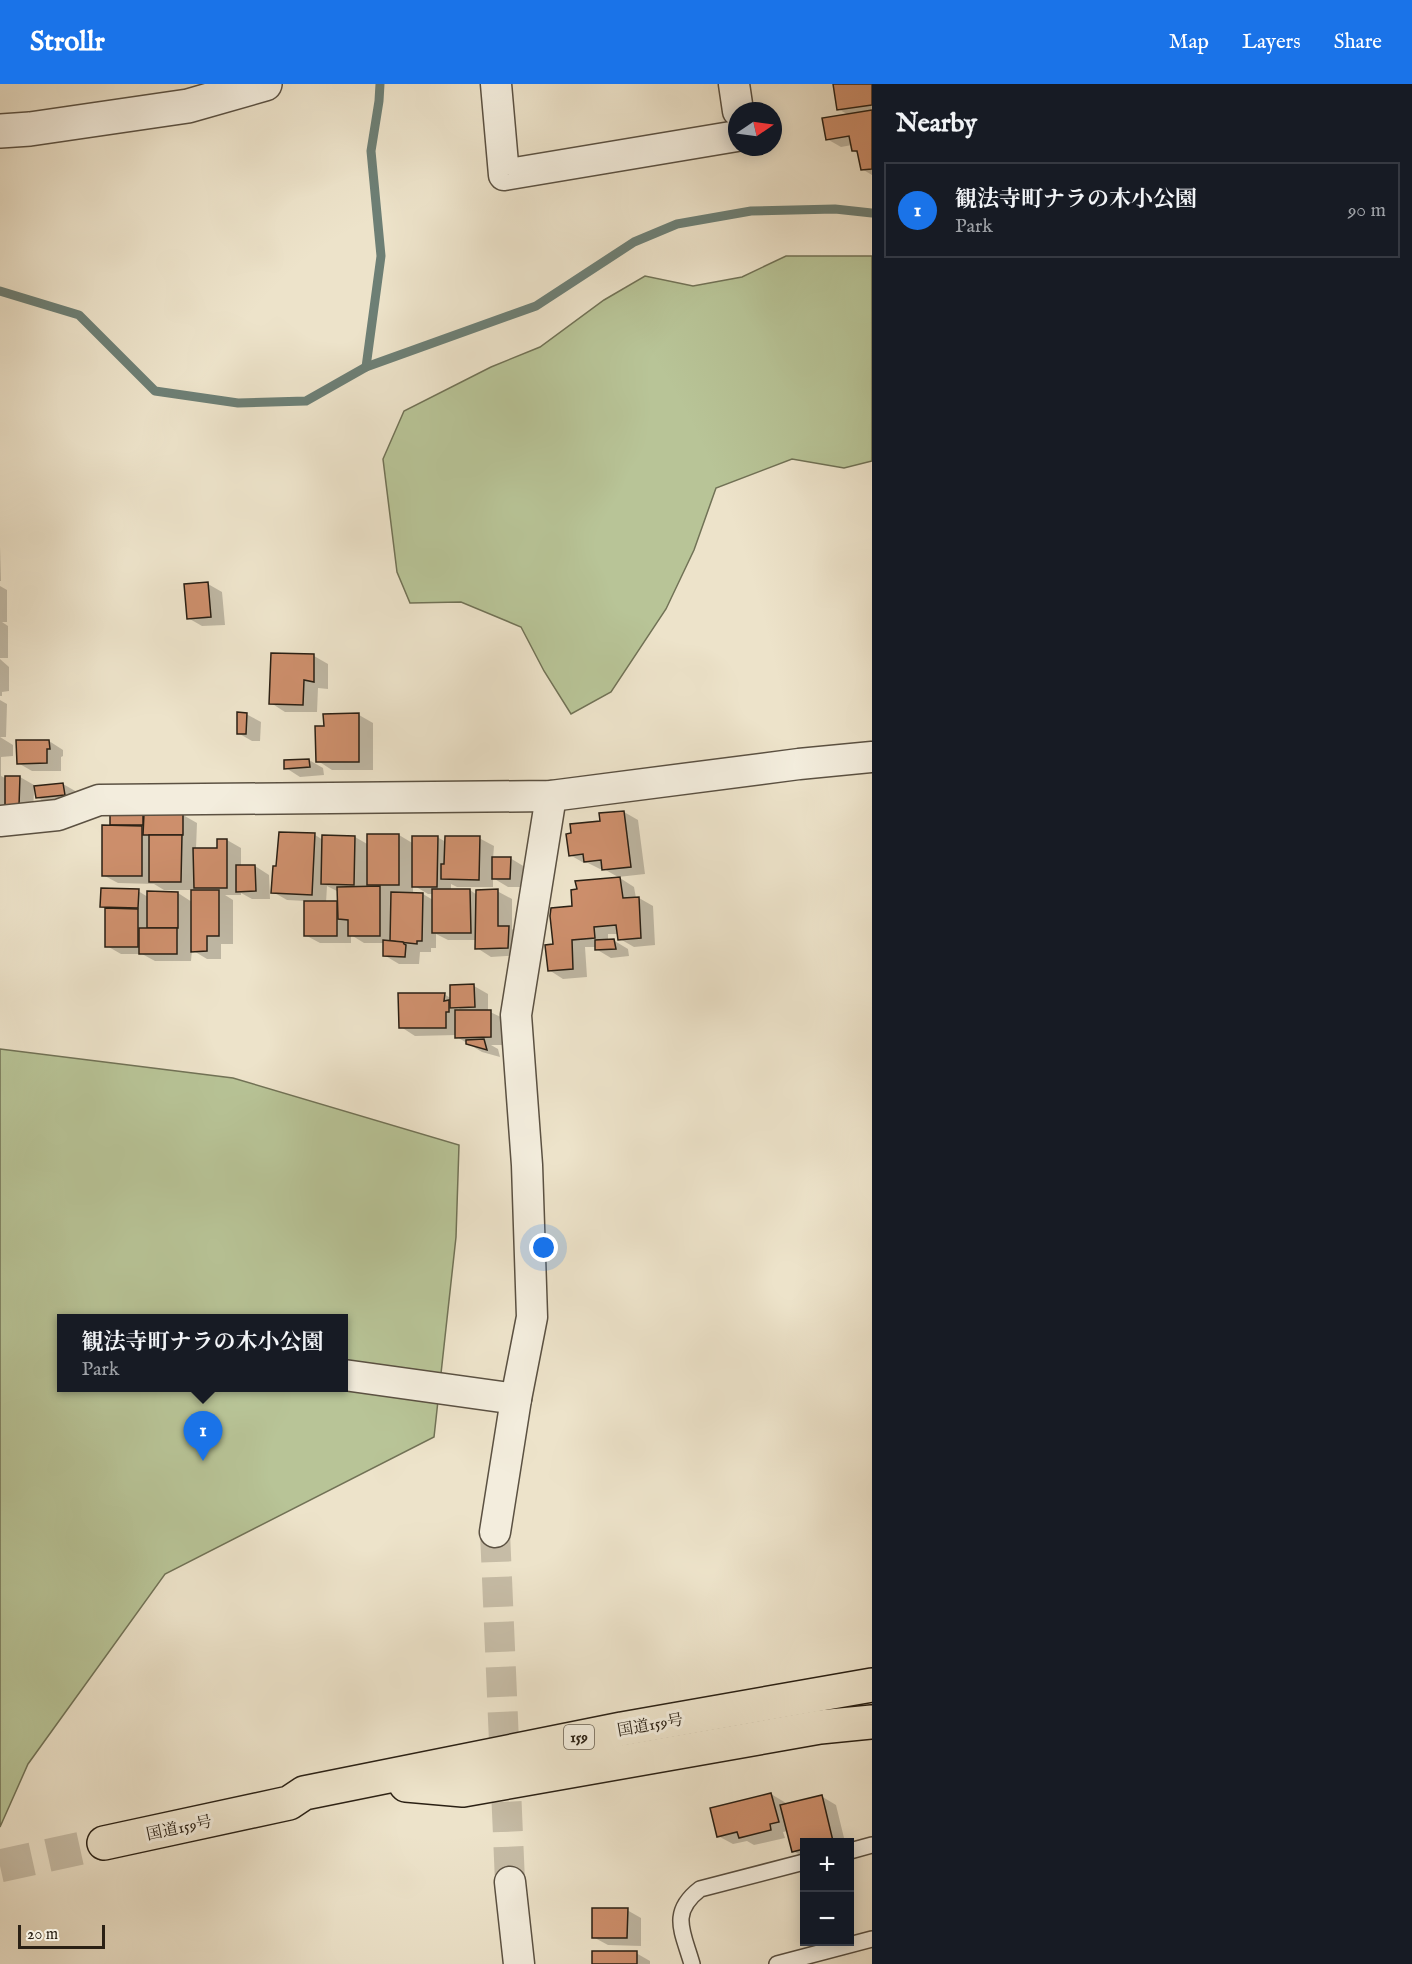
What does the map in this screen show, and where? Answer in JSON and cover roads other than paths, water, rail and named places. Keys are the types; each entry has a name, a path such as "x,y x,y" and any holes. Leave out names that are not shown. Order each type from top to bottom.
{"highway":[{"name":"国道159号","path":"289,1803 304,1793 611,1731 872,1685"},
{"name":"国道159号","path":"104,1843 289,1803 309,1806 406,1785 872,1702"},
{"path":"406,1785 463,1790 820,1727 872,1722"}],"street":[{"path":"0,131 30,129 188,106 265,84"},
{"path":"496,84 504,175 728,138"},
{"path":"734,84 737,102"},
{"path":"0,821 58,815 99,800 551,796 799,764 872,757"},
{"path":"495,1532 516,1399 532,1317 527,1166 516,1015 551,796"},
{"path":"348,1376 516,1399"},
{"path":"510,1882 519,1964"}],"lane":[{"path":"854,1850 872,1845"},
{"path":"692,1964 679,1919 689,1898 700,1889 800,1863"},
{"path":"777,1964 872,1939"}],"waterway":[{"path":"366,367 381,256 371,151 380,84"},
{"path":"0,291 79,315 155,391 238,403 306,401 366,367 536,306 634,242 677,224 751,211 835,209 872,213"}],"tunnel":[{"path":"495,1532 510,1882"},
{"path":"0,1866 104,1843"}],"place":[{"name":"観法寺町ナラの木小公園","path":"203,1461"}]}
